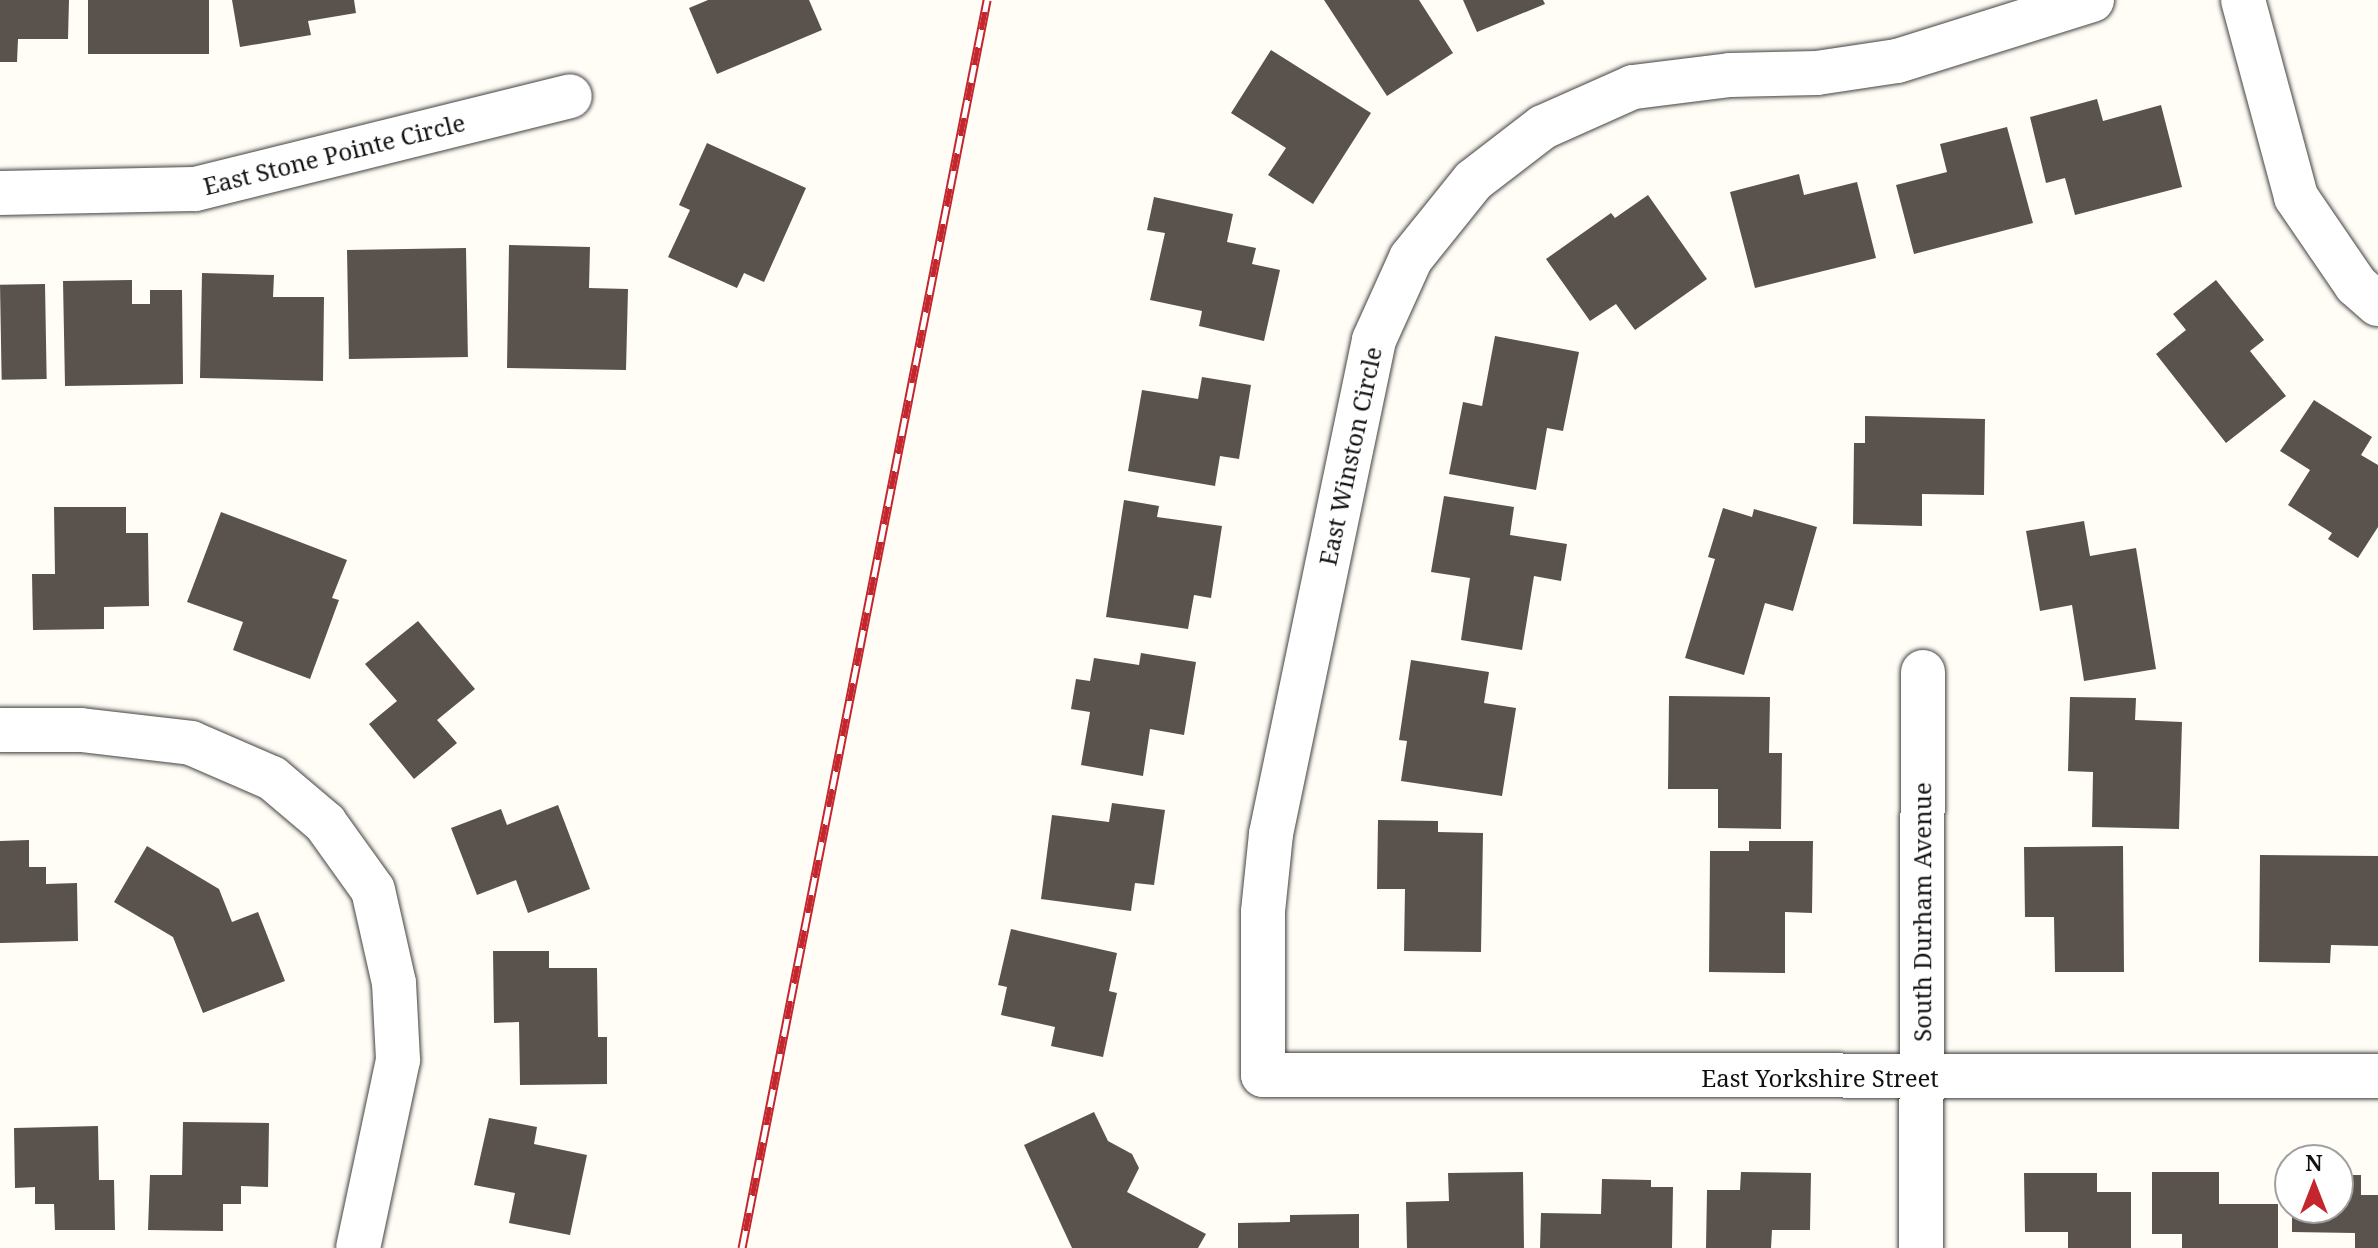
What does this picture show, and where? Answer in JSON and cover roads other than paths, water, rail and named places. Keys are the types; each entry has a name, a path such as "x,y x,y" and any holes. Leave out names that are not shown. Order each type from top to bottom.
{"street":[{"name":"East Winston Circle","path":"1263,1075 1263,912 1271,834 1374,340 1411,258 1473,181 1543,127 1633,87 1730,75 1817,73 1897,61 2092,0"},
{"path":"2243,0 2296,197 2356,285 2378,304"},
{"name":"East Stone Pointe Circle","path":"0,193 195,189 570,96"},
{"name":"South Durham Avenue","path":"1921,1248 1923,672"},
{"path":"0,730 81,730 191,743 245,766 272,778 325,823 373,890 394,983 398,1060 358,1248"},
{"name":"East Yorkshire Street","path":"1263,1075 1921,1079 2378,1076"}],"railway":[{"path":"742,1248 987,0"}]}
